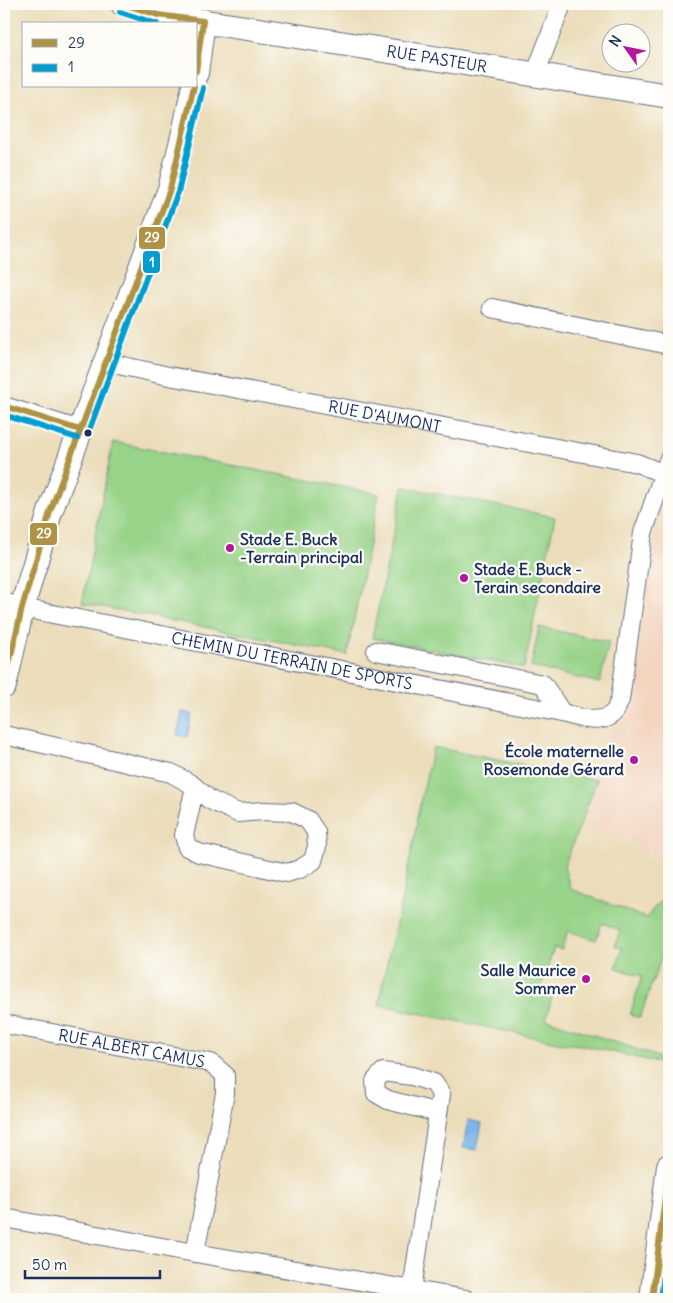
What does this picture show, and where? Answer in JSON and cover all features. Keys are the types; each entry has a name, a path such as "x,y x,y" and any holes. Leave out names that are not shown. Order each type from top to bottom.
{"street":[{"name":"RUE PASTEUR","path":"123,4 158,15 669,96"},
{"path":"535,75 562,4"},
{"path":"198,58 203,21"},
{"path":"4,686 13,605 50,512 170,188 194,88"},
{"path":"492,308 669,345"},
{"name":"RUE D'AUMONT","path":"105,362 169,376 636,463 666,466"},
{"path":"4,406 80,430"},
{"name":"CHEMIN DU TERRAIN DE SPORTS","path":"13,605 562,713 588,720 603,719 614,712 620,700 643,533 666,466"},
{"name":"CHEMIN DU TERRAIN DE SPORTS","path":"376,651 543,684 562,713"},
{"path":"4,735 171,773 195,787 210,800 238,813 263,811 292,812 308,820 316,832 317,846 313,861 300,870 287,873 198,853 186,847 184,835 195,787"},
{"name":"RUE ALBERT CAMUS","path":"4,1024 211,1063 225,1075 225,1093 196,1253"},
{"path":"412,1290 438,1113"},
{"path":"652,1299 669,1166"},
{"path":"4,1218 466,1299"}],"shaded area":[{"name":"École maternelle Rosemonde Gérard","path":"656,535 669,537 669,854 662,852 660,858 636,850 637,843 578,821 610,729 630,717 631,684"}],"green space":[{"name":"Stade E. Buck -Terrain principal","path":"113,442 379,494 347,655 82,603"},
{"name":"Stade E. Buck - Terain secondaire","path":"403,487 555,517 524,668 372,638"},
{"path":"539,627 609,642 600,683 531,667"},
{"path":"433,747 597,780 564,867 571,889 646,918 660,901 669,904 669,950 664,949 640,1018 630,1015 642,976 616,968 622,948 615,946 620,930 602,923 596,940 568,931 562,950 554,948 541,987 554,991 546,1019 630,1047 669,1061 669,1063 651,1061 582,1045 567,1044 379,1005"}],"water":[{"path":"182,712 192,714 187,737 177,735"},
{"path":"468,1120 482,1123 477,1150 463,1148"}],"transit line":[{"name":"29","path":"123,4 158,15 203,21 198,57"},
{"name":"1","path":"120,12 151,22"},
{"name":"29","path":"4,686 22,608 50,512 170,189 194,88"},
{"name":"1","path":"88,433 178,192 203,88"},
{"name":"29","path":"4,406 80,430"},
{"name":"1","path":"4,415 77,438"},
{"name":"29","path":"652,1299 669,1166"},
{"name":"1","path":"661,1299 669,1233"}],"place":[{"name":"Stade E. Buck -Terrain principal","path":"230,548"},
{"name":"Stade E. Buck - Terain secondaire","path":"464,578"},
{"name":"École maternelle Rosemonde Gérard","path":"634,760"},
{"name":"Salle Maurice Sommer","path":"586,979"}]}
